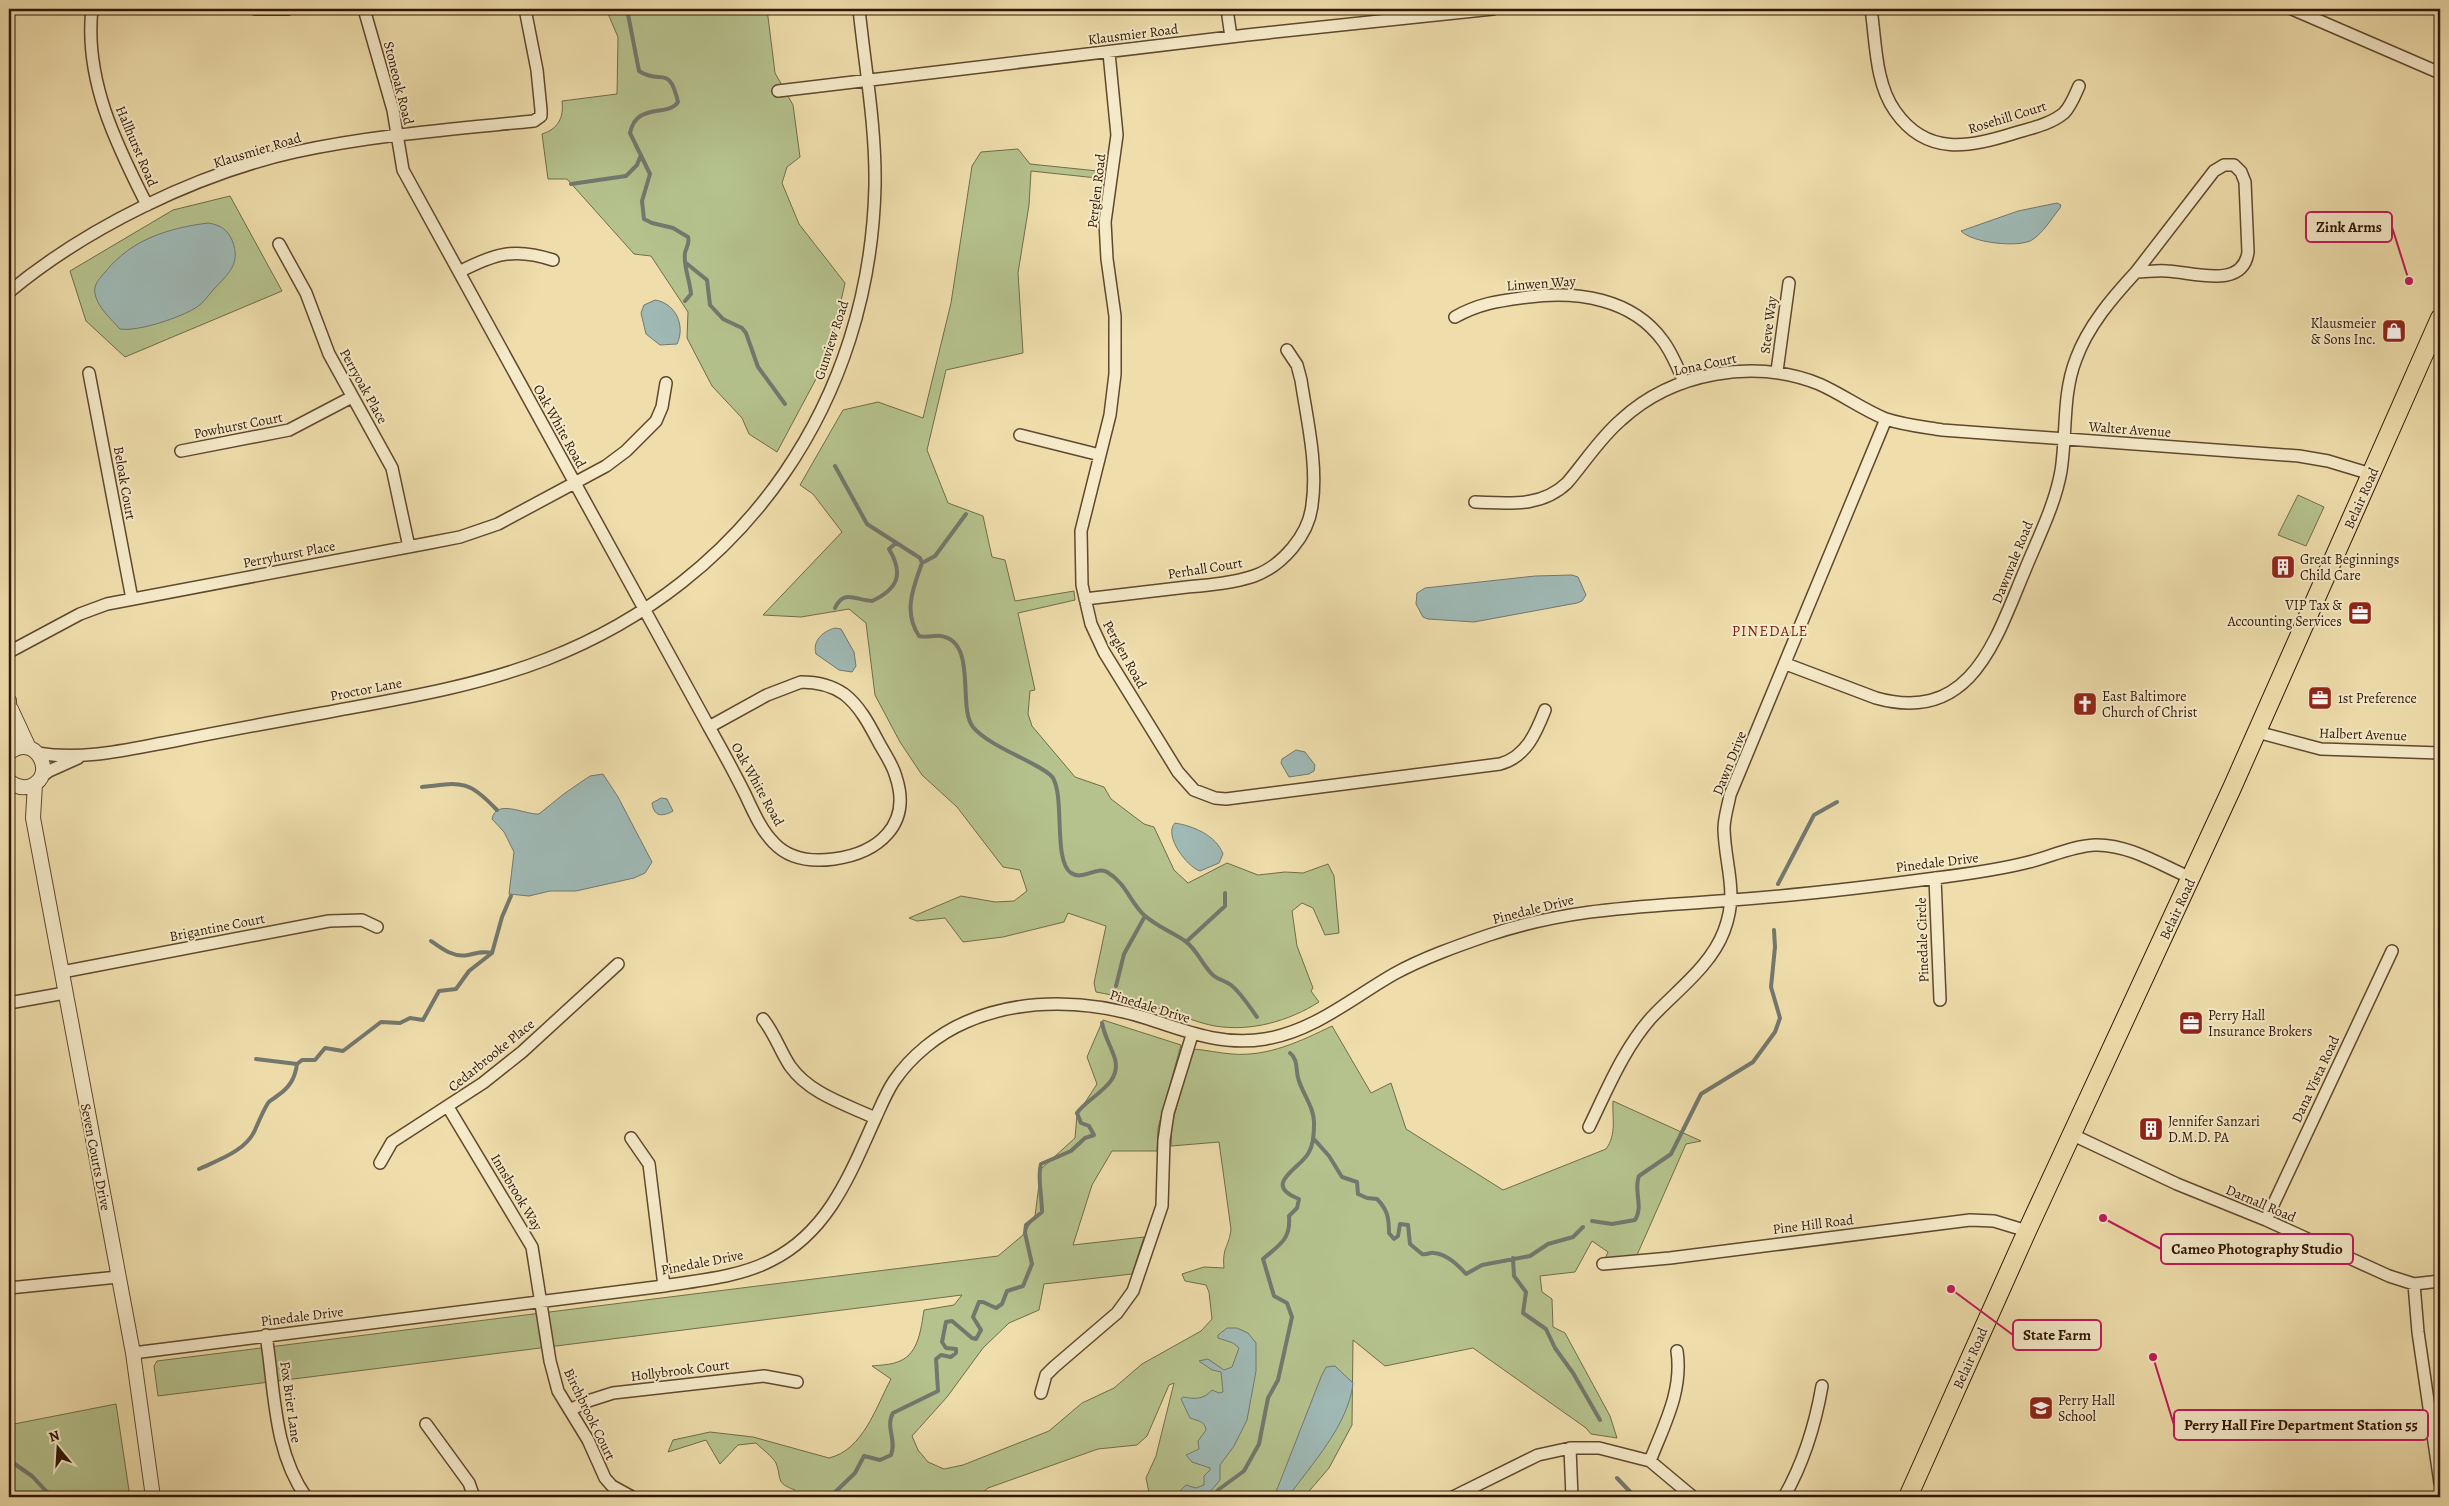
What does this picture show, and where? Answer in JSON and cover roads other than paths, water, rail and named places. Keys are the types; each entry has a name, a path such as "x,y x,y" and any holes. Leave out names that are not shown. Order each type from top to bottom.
{"highway":[{"name":"Belair Road","path":"1908,1497 2027,1231 2073,1135 2257,732 2440,318"}],"street":[{"name":"Hallhurst Road","path":"92,9 93,57 104,109 117,145 146,205"},
{"path":"255,9 288,9"},
{"name":"Stoneoak Road","path":"364,9 393,110 397,135"},
{"name":"Klausmier Road","path":"9,292 74,245 146,205 240,168 273,158 397,135 534,120 541,116 537,70 525,9"},
{"name":"Gunview Road","path":"645,610 702,568 745,525 791,467 815,426 836,379 861,296 873,214 873,156 859,9"},
{"path":"1227,9 1230,37"},
{"name":"Klausmier Road","path":"778,91 867,82 1230,37 1493,9"},
{"name":"Rosehill Court","path":"1871,9 1880,72 1889,102 1904,122 1932,140 1956,146 1975,144 2053,120 2065,112 2078,86"},
{"path":"2292,9 2440,73"},
{"name":"Perglen Road","path":"1109,53 1117,114 1117,135 1105,222 1115,316 1116,348 1110,415 1081,531 1082,572 1085,599 1091,624 1110,664 1182,776 1194,790 1203,795 1226,799 1411,777 1508,762 1518,755 1531,740 1545,710"},
{"name":"Oak White Road","path":"397,135 403,170 709,727 764,831 774,844 788,854 801,859 818,860 856,854 878,845 895,822 900,807 896,775 869,723 845,695 831,687 815,682 801,682 767,695 709,727"},
{"name":"Dawnvale Road","path":"1786,664 1891,703 1908,703 1937,697 1968,680 1990,652 2042,529 2061,471 2062,438 2067,394 2076,359 2091,327 2214,171 2228,164 2238,169 2245,182 2247,195 2248,252 2244,268 2234,274 2221,276 2166,271 2136,272"},
{"name":"Perryoak Place","path":"279,244 306,293 323,342 392,468 410,547"},
{"path":"459,272 492,256 510,252 538,255 553,260"},
{"name":"Steve Way","path":"1777,371 1789,283"},
{"name":"Linwen Way","path":"1455,317 1480,304 1555,294 1593,297 1622,309 1650,327 1667,347 1684,382"},
{"name":"Perhall Court","path":"1085,599 1221,583 1255,576 1274,565 1288,552 1301,535 1309,519 1313,487 1301,380 1297,365 1287,350"},
{"name":"Lona Court","path":"1475,502 1534,502 1557,492 1622,418 1654,395 1684,382 1737,371 1777,371 1820,384 1886,419"},
{"name":"Beloak Court","path":"89,373 132,599"},
{"name":"Perryhurst Place","path":"9,652 94,608 132,599 460,537 498,524 606,466 644,435 656,421 662,407 666,383"},
{"name":"Powhurst Court","path":"181,451 289,430 352,398"},
{"name":"Walter Avenue","path":"1886,419 1942,430 2300,456 2328,460 2372,474"},
{"name":"Dawn Drive","path":"1588,1127 1618,1066 1636,1038 1651,1018 1702,966 1724,933 1733,900 1724,828 1730,795 1786,664 1886,419"},
{"path":"1020,435 1100,455"},
{"name":"Proctor Lane","path":"37,781 49,771 81,757 412,696 468,683 548,659 608,631 645,610"},
{"path":"10,705 33,750"},
{"path":"10,705 10,752 22,747 33,750"},
{"name":"Halbert Avenue","path":"2257,732 2321,750 2440,753"},
{"name":"Proctor Lane","path":"33,750 81,757"},
{"name":"Seven Courts Drive","path":"33,750 43,764 37,781 33,818 133,1353 153,1497"},
{"path":"12,784 27,787 37,781"},
{"name":"Seven Courts Drive","path":"12,784 33,818"},
{"name":"Pinedale Drive","path":"133,1353 541,1300 664,1286 714,1278 762,1264 788,1250 805,1238 819,1224 840,1194 893,1082 914,1058 944,1034 963,1022 986,1014 1030,1006 1079,1004 1111,1008 1147,1018 1192,1035 1240,1042 1279,1036 1320,1020 1399,972 1452,949 1523,924 1593,910 1733,900 1935,878 2000,868 2094,845 2120,848 2191,878"},
{"name":"Pinedale Circle","path":"1935,878 1940,1000"},
{"name":"Brigantine Court","path":"62,972 329,921 362,920 377,927"},
{"name":"Dana Vista Road","path":"2266,1220 2392,951"},
{"name":"Cedarbrooke Place","path":"380,1164 392,1142 483,1083 522,1052 618,964"},
{"path":"9,1003 65,993"},
{"path":"763,1019 778,1040 789,1065 804,1082 816,1090 875,1118"},
{"path":"1041,1394 1046,1375 1117,1313 1133,1291 1162,1206 1164,1140 1168,1113 1192,1035"},
{"name":"Innsbrook Way","path":"448,1107 525,1233 536,1264 541,1300"},
{"name":"Darnall Road","path":"2073,1135 2177,1184 2266,1220 2389,1276 2414,1284 2440,1281"},
{"path":"631,1138 649,1164 664,1286"},
{"name":"Pine Hill Road","path":"1603,1264 1670,1258 1970,1220 1994,1222 2027,1231"},
{"path":"9,1288 118,1277"},
{"path":"2414,1284 2418,1332 2440,1483"},
{"name":"Birchbrook Court","path":"541,1300 552,1372 558,1390 588,1440 606,1478 612,1486 632,1497"},
{"name":"Fox Brier Lane","path":"266,1335 281,1444 292,1475 306,1497"},
{"path":"1650,1461 1675,1399 1680,1368 1678,1352"},
{"name":"Hollybrook Court","path":"570,1410 588,1401 613,1393 764,1376 797,1382"},
{"path":"1784,1497 1794,1480 1809,1442 1822,1386"},
{"path":"426,1424 469,1483 474,1497"},
{"path":"1570,1448 1572,1497"},
{"path":"1452,1497 1538,1455 1570,1448 1599,1448 1650,1461 1693,1497"}],"water":[{"path":"2057,203 2061,205 2060,208 2047,225 2036,237 2026,242 2017,244 1996,243 1975,239 1961,231 2018,211"},
{"path":"208,223 223,228 232,240 235,256 232,268 228,274 201,304 190,311 148,326 120,329 105,313 95,294 95,287 101,276 116,260 139,243 165,232"},
{"path":"655,300 668,305 677,316 680,330 677,344 660,345 646,334 641,313 644,305"},
{"path":"1572,575 1578,577 1586,595 1582,601 1577,603 1474,622 1428,619 1423,617 1416,604 1417,593 1425,588 1535,576"},
{"path":"835,628 841,629 854,652 856,666 852,672 839,670 816,654 817,641 823,634"},
{"path":"1296,750 1305,752 1315,765 1314,771 1309,774 1289,777 1281,763 1282,759"},
{"path":"603,774 618,797 652,862 645,873 634,878 576,891 550,891 529,896 509,894 514,852 504,832 492,819 495,813 499,809 505,808 539,814 590,776"},
{"path":"661,798 667,799 673,811 662,815 655,811 652,803"},
{"path":"1175,823 1203,832 1215,842 1223,854 1219,863 1200,871 1189,864 1174,842 1172,828"},
{"path":"1227,1328 1237,1328 1248,1333 1256,1343 1256,1371 1247,1420 1234,1446 1220,1465 1220,1480 1206,1497 1174,1497 1174,1493 1179,1492 1186,1485 1196,1488 1204,1485 1204,1476 1210,1470 1210,1468 1192,1462 1186,1455 1199,1449 1198,1441 1206,1430 1203,1423 1190,1418 1181,1399 1183,1397 1202,1397 1212,1390 1219,1393 1223,1392 1221,1372 1212,1370 1199,1361 1208,1359 1224,1370 1232,1367 1239,1348 1233,1343 1218,1338 1218,1335"},
{"path":"1335,1366 1353,1383 1344,1414 1337,1429 1318,1458 1288,1497 1274,1497 1321,1377 1326,1367"}],"waterway":[{"path":"627,9 639,71 653,77 668,79 675,90 678,102 668,109 653,111 639,117 633,123 630,133 650,174 642,201 644,219 673,228 688,237 689,242 685,251 685,258 691,294 685,301"},
{"path":"571,184 626,176 637,165 641,155"},
{"path":"686,263 707,280 710,305 723,319 742,328 746,333 758,367 785,404"},
{"path":"835,466 867,524 920,558 922,563 911,600 911,618 919,636 941,636 952,641 959,650 965,676 966,705 973,727 981,735 1040,768 1053,778 1058,800 1062,856 1071,873 1085,875 1103,871 1113,876 1144,915 1190,945 1210,972 1235,988 1257,1017"},
{"path":"922,563 935,556 966,514"},
{"path":"835,608 838,602 846,597 872,601 893,586 897,573 894,558 889,549 896,543"},
{"path":"422,787 447,784 464,785 479,793 497,810"},
{"path":"1778,884 1814,815 1837,802"},
{"path":"1186,942 1225,906 1225,893"},
{"path":"256,1059 297,1064 302,1060 315,1060 325,1048 343,1051 381,1022 400,1023 410,1018 423,1020 439,991 456,989 469,971 492,953 502,917 511,896"},
{"path":"1116,986 1124,954 1145,916"},
{"path":"1592,1221 1612,1224 1635,1220 1639,1209 1637,1187 1639,1176 1671,1154 1701,1094 1753,1062 1775,1032 1780,1018 1771,987 1775,947 1774,930"},
{"path":"431,941 444,950 463,956 483,952 492,953"},
{"path":"830,1497 855,1473 864,1456 880,1460 891,1455 893,1444 890,1423 893,1413 938,1391 936,1359 941,1355 951,1357 956,1353 956,1349 946,1348 942,1342 946,1322 952,1321 972,1338 976,1339 981,1330 973,1317 979,1302 996,1308 1002,1304 1007,1291 1023,1286 1032,1264 1025,1233 1026,1225 1042,1212 1041,1164 1071,1151 1085,1138 1094,1135 1089,1126 1081,1123 1077,1113 1114,1076 1116,1068 1115,1059 1102,1023"},
{"path":"1213,1497 1218,1490 1244,1471 1259,1444 1268,1398 1278,1380 1292,1317 1287,1303 1274,1296 1263,1259 1279,1246 1286,1236 1289,1216 1297,1208 1299,1199 1283,1188 1283,1182 1305,1158 1313,1139 1313,1113 1299,1081 1295,1059 1290,1053"},
{"path":"199,1169 231,1154 245,1144 255,1130 268,1103 291,1083 297,1064"},
{"path":"1313,1138 1329,1156 1342,1177 1357,1182 1358,1194 1367,1198 1377,1199 1381,1203 1387,1215 1389,1233 1394,1239 1398,1236 1400,1224 1408,1225 1410,1244 1422,1254 1434,1253 1448,1258 1466,1274 1482,1265 1530,1256 1548,1244 1573,1237 1583,1227"},
{"path":"1513,1258 1514,1276 1526,1292 1523,1313 1546,1329 1555,1348 1573,1373 1600,1420"},
{"path":"9,1460 32,1476 46,1491 55,1497"},
{"path":"1617,1478 1635,1497"}],"place":[{"name":"Zink Arms","path":"2409,281"},
{"name":"Klausmeier & Sons Inc.","path":"2394,331"},
{"name":"Great Beginnings Child Care","path":"2283,567"},
{"name":"VIP Tax & Accounting Services","path":"2360,613"},
{"name":"1st Preference","path":"2320,698"},
{"name":"East Baltimore Church of Christ","path":"2085,704"},
{"name":"Perry Hall Insurance Brokers","path":"2191,1023"},
{"name":"Jennifer Sanzari D.M.D. PA","path":"2151,1129"},
{"name":"Cameo Photography Studio","path":"2103,1218"},
{"name":"State Farm","path":"1951,1289"},
{"name":"Perry Hall Fire Department Station 55","path":"2153,1357"},
{"name":"Perry Hall School","path":"2041,1408"}],"district":[{"name":"PINEDALE","path":"1770,631"}]}
